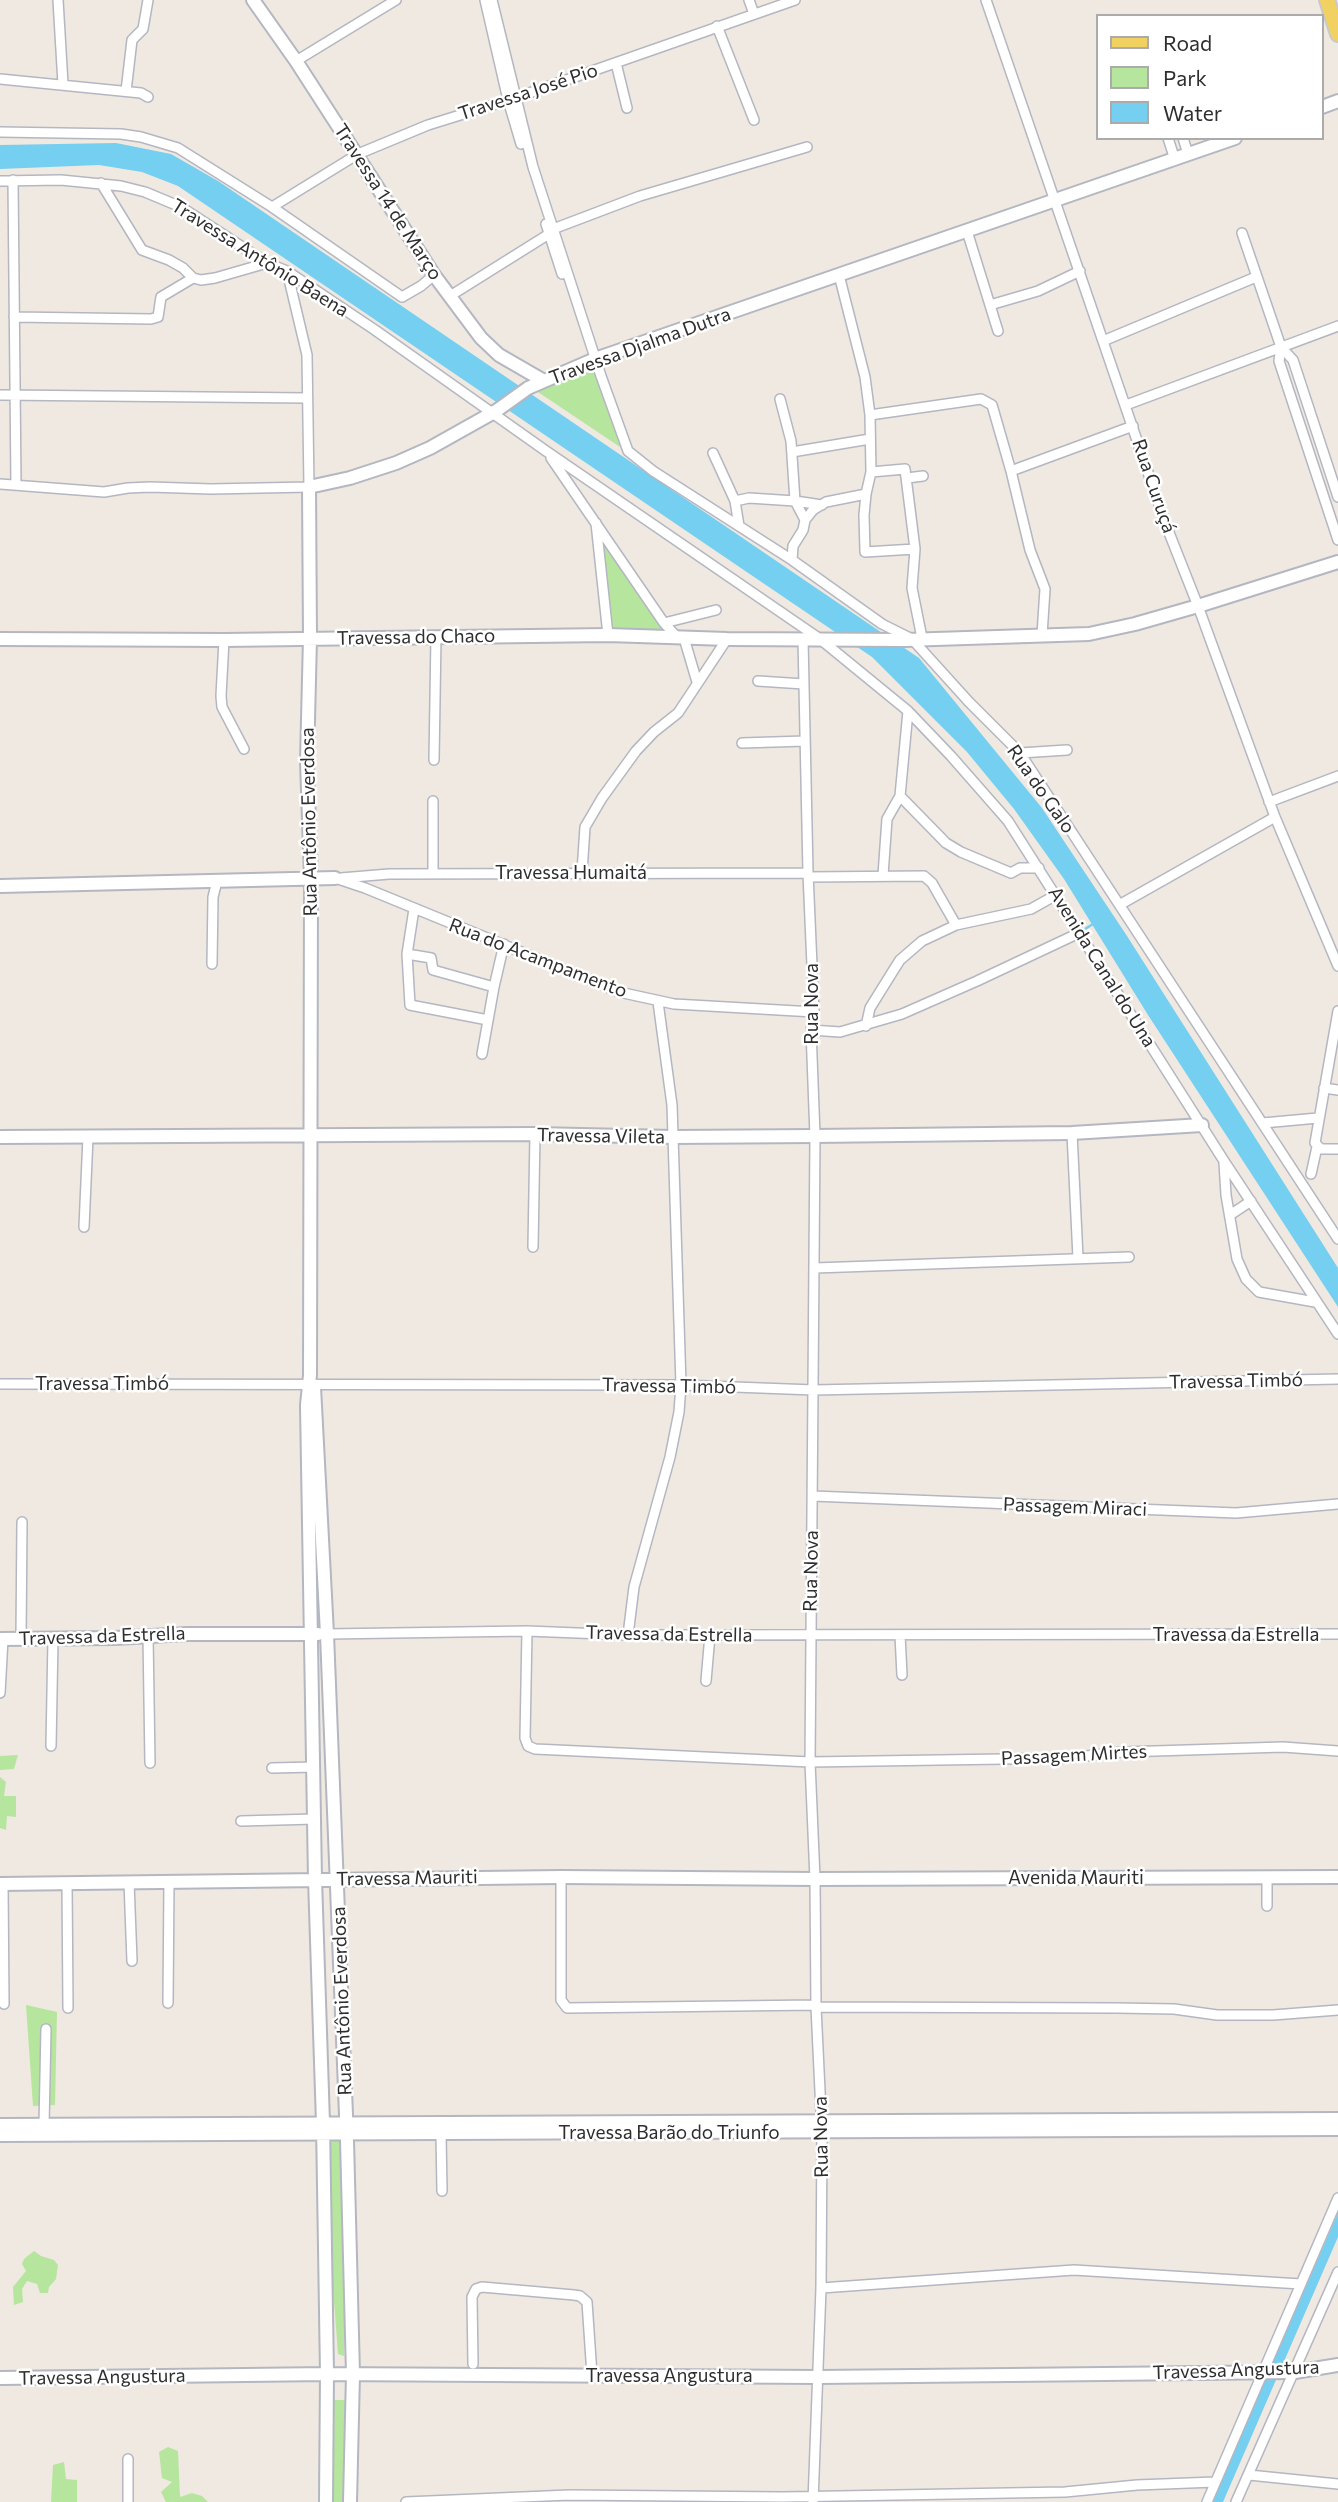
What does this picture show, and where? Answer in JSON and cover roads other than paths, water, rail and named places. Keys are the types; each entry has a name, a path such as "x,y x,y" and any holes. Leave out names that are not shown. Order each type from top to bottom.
{"main road":[{"path":"1327,0 1338,34"}],"street":[{"path":"58,0 63,84"},
{"path":"126,91 132,40 143,29 148,0"},
{"name":"Travessa 14 de Março","path":"253,0 358,154 434,275 481,338 499,355 544,381"},
{"path":"296,61 396,0"},
{"path":"485,0 511,99 593,361"},
{"path":"492,0 511,99"},
{"path":"750,0 754,14"},
{"name":"Travessa José Pio","path":"272,207 358,154 428,125 511,99 794,0"},
{"name":"Rua Curuçá","path":"986,0 1166,525 1269,802 1338,966"},
{"path":"717,26 754,120"},
{"path":"616,62 627,108"},
{"path":"0,79 126,91 148,97"},
{"path":"0,132 141,137 178,148 272,207 402,297 434,275"},
{"path":"1169,140 1175,160"},
{"path":"1184,140 1188,154"},
{"name":"Travessa Djalma Dutra","path":"0,484 104,492 150,486 211,489 309,487 350,478 396,463 459,433 528,388 593,361 1229,140"},
{"path":"450,296 551,232 640,196 807,147"},
{"path":"13,180 15,395 18,439 16,485"},
{"name":"Travessa Antônio Baena","path":"0,181 102,183 145,192 181,207 267,263 287,271 495,411"},
{"path":"102,183 142,250 176,264 193,278"},
{"path":"967,231 998,331"},
{"path":"1242,233 1281,347 1293,360 1338,497"},
{"path":"14,317 151,320 158,317 161,298 193,278 215,278 267,263"},
{"name":"Rua Antônio Everdosa","path":"287,271 307,355 312,1633 314,1845 327,2374 326,2502"},
{"path":"990,304 1038,291 1080,271"},
{"path":"839,275 865,377 870,415 872,472 864,515 865,552 915,549"},
{"path":"1103,341 1256,276"},
{"path":"1126,405 1338,326"},
{"path":"1281,347 1279,361 1338,540"},
{"name":"Rua do Galo","path":"593,361 628,451 653,471 792,560 883,624 913,639 969,702 1020,752 1338,1239"},
{"path":"0,395 307,398"},
{"path":"870,415 981,399 992,405 1030,550 1045,590 1042,635"},
{"path":"780,400 792,452 795,501 805,520"},
{"path":"495,411 546,451 825,639"},
{"path":"1011,471 1133,426"},
{"path":"792,452 870,439"},
{"path":"546,451 664,623 680,638 697,682"},
{"path":"713,453 735,501 739,526"},
{"path":"872,472 905,468 915,549 912,588 913,639"},
{"path":"907,478 923,476"},
{"path":"792,560 793,546 803,530 805,520 813,510 826,502 866,494"},
{"path":"735,501 750,498 822,505"},
{"path":"595,521 608,635"},
{"name":"Travessa do Chaco","path":"0,639 224,640 608,635 727,639 913,639 1089,634 1198,607 1338,562"},
{"path":"664,623 716,610"},
{"path":"434,760 436,637"},
{"path":"582,872 586,827 594,811 636,751 678,713 727,639"},
{"name":"Rua Nova","path":"803,639 814,1012 811,1030 815,1268 810,1762 822,2127 819,2377 813,2499"},
{"name":"Avenida Canal do Una","path":"825,639 908,711 1008,821 1224,1161 1338,1334"},
{"path":"224,640 220,696 222,707 244,749"},
{"path":"758,681 804,684"},
{"path":"883,876 887,819 900,796 908,711"},
{"path":"742,743 805,741"},
{"path":"1020,752 1067,750"},
{"path":"1269,802 1338,776"},
{"path":"900,796 946,843 961,852 1011,873 1020,868 1039,868"},
{"path":"433,801 433,874"},
{"path":"1121,904 1275,817"},
{"name":"Travessa Humaitá","path":"335,878 390,874 582,872 920,875 929,879 956,925"},
{"name":"Rua do Acampamento","path":"311,879 335,878 365,888 609,988 658,1002 814,1012"},
{"path":"0,886 311,879"},
{"path":"212,964 213,897 217,881"},
{"path":"866,1026 870,1008 900,960 922,941 956,925 1031,909 1055,895"},
{"path":"414,909 407,954 410,1005 488,1020"},
{"path":"811,1030 840,1032 866,1026 937,999 1079,933"},
{"path":"482,1054 504,944"},
{"path":"407,954 431,958 433,970 494,987"},
{"path":"628,1635 634,1587 670,1457 679,1412 681,1385 672,1105 658,1002"},
{"path":"1311,1174 1317,1147 1315,1143 1318,1118 1338,1011"},
{"path":"1324,1088 1338,1090"},
{"path":"1264,1123 1318,1118"},
{"name":"Travessa Vileta","path":"0,1137 535,1134 814,1136 1072,1133 1202,1125"},
{"path":"1072,1133 1078,1258"},
{"path":"533,1247 535,1134"},
{"path":"84,1227 88,1137"},
{"path":"1317,1147 1338,1149"},
{"path":"1224,1161 1230,1215 1241,1272 1253,1286 1268,1294 1315,1302"},
{"path":"1230,1215 1251,1201"},
{"path":"815,1268 1129,1257"},
{"name":"Travessa Timbó","path":"0,1384 311,1381 681,1385 814,1390 1338,1379"},
{"name":"Rua Antônio Everdosa","path":"311,1381 327,1634 347,2129 353,2375 350,2502"},
{"name":"Passagem Miraci","path":"813,1496 1236,1514 1338,1504"},
{"path":"21,1639 22,1522"},
{"name":"Travessa da Estrella","path":"2,1639 527,1631 628,1635 1338,1634"},
{"name":"Passagem Mirtes","path":"527,1631 525,1738 531,1748 810,1762 1068,1758 1123,1752 1283,1747 1338,1751"},
{"path":"706,1682 710,1635"},
{"path":"900,1635 902,1675"},
{"path":"148,1636 150,1763"},
{"path":"0,1693 2,1639"},
{"path":"51,1746 53,1639"},
{"path":"272,1768 314,1766"},
{"path":"241,1821 315,1819"},
{"path":"314,1845 325,1852 335,1845"},
{"path":"561,1877 561,2000 564,2006 573,2009 816,2006 1116,2008 1216,2015 1273,2015 1338,2010"},
{"path":"1267,1877 1267,1906"},
{"name":"Avenida Mauriti","path":"815,1879 1338,1877"},
{"name":"Travessa Mauriti","path":"2,1884 337,1878 815,1879"},
{"path":"168,2003 169,1881"},
{"path":"129,1882 132,1961"},
{"path":"67,1883 68,2008"},
{"path":"2,1884 4,2004"},
{"path":"44,2125 46,2029"},
{"name":"Travessa Barão do Triunfo","path":"1176,2125 1338,2119"},
{"name":"Travessa Barão do Triunfo","path":"0,2125 44,2125 63,2130"},
{"name":"Travessa Barão do Triunfo","path":"0,2136 63,2130 1176,2125 1338,2129"},
{"name":"Travessa Barão do Triunfo","path":"347,2129 441,2134 569,2128"},
{"path":"441,2134 442,2192"},
{"path":"1207,2502 1338,2198"},
{"path":"821,2288 1074,2270 1301,2284"},
{"path":"1236,2502 1250,2475 1290,2371 1335,2288 1338,2272"},
{"path":"472,2364 472,2297 476,2289 482,2287 574,2295 587,2302 592,2375"},
{"name":"Travessa Angustura","path":"0,2378 327,2374 819,2377 1290,2371 1338,2365"},
{"path":"128,2459 128,2502"},
{"path":"1250,2475 1338,2484"},
{"path":"406,2502 569,2495 813,2499 1065,2492 1137,2485 1215,2482"}],"water":[{"path":"116,143 171,154 218,181 919,658 1042,808 1127,936 1338,1268 1338,1307 1148,1015 1064,879 1014,809 967,752 872,657 178,186 142,172 99,165 0,169 0,145"},
{"path":"1338,2213 1338,2237 1223,2502 1212,2502"}],"waterway":[{"path":"1085,929 1093,924"}]}
